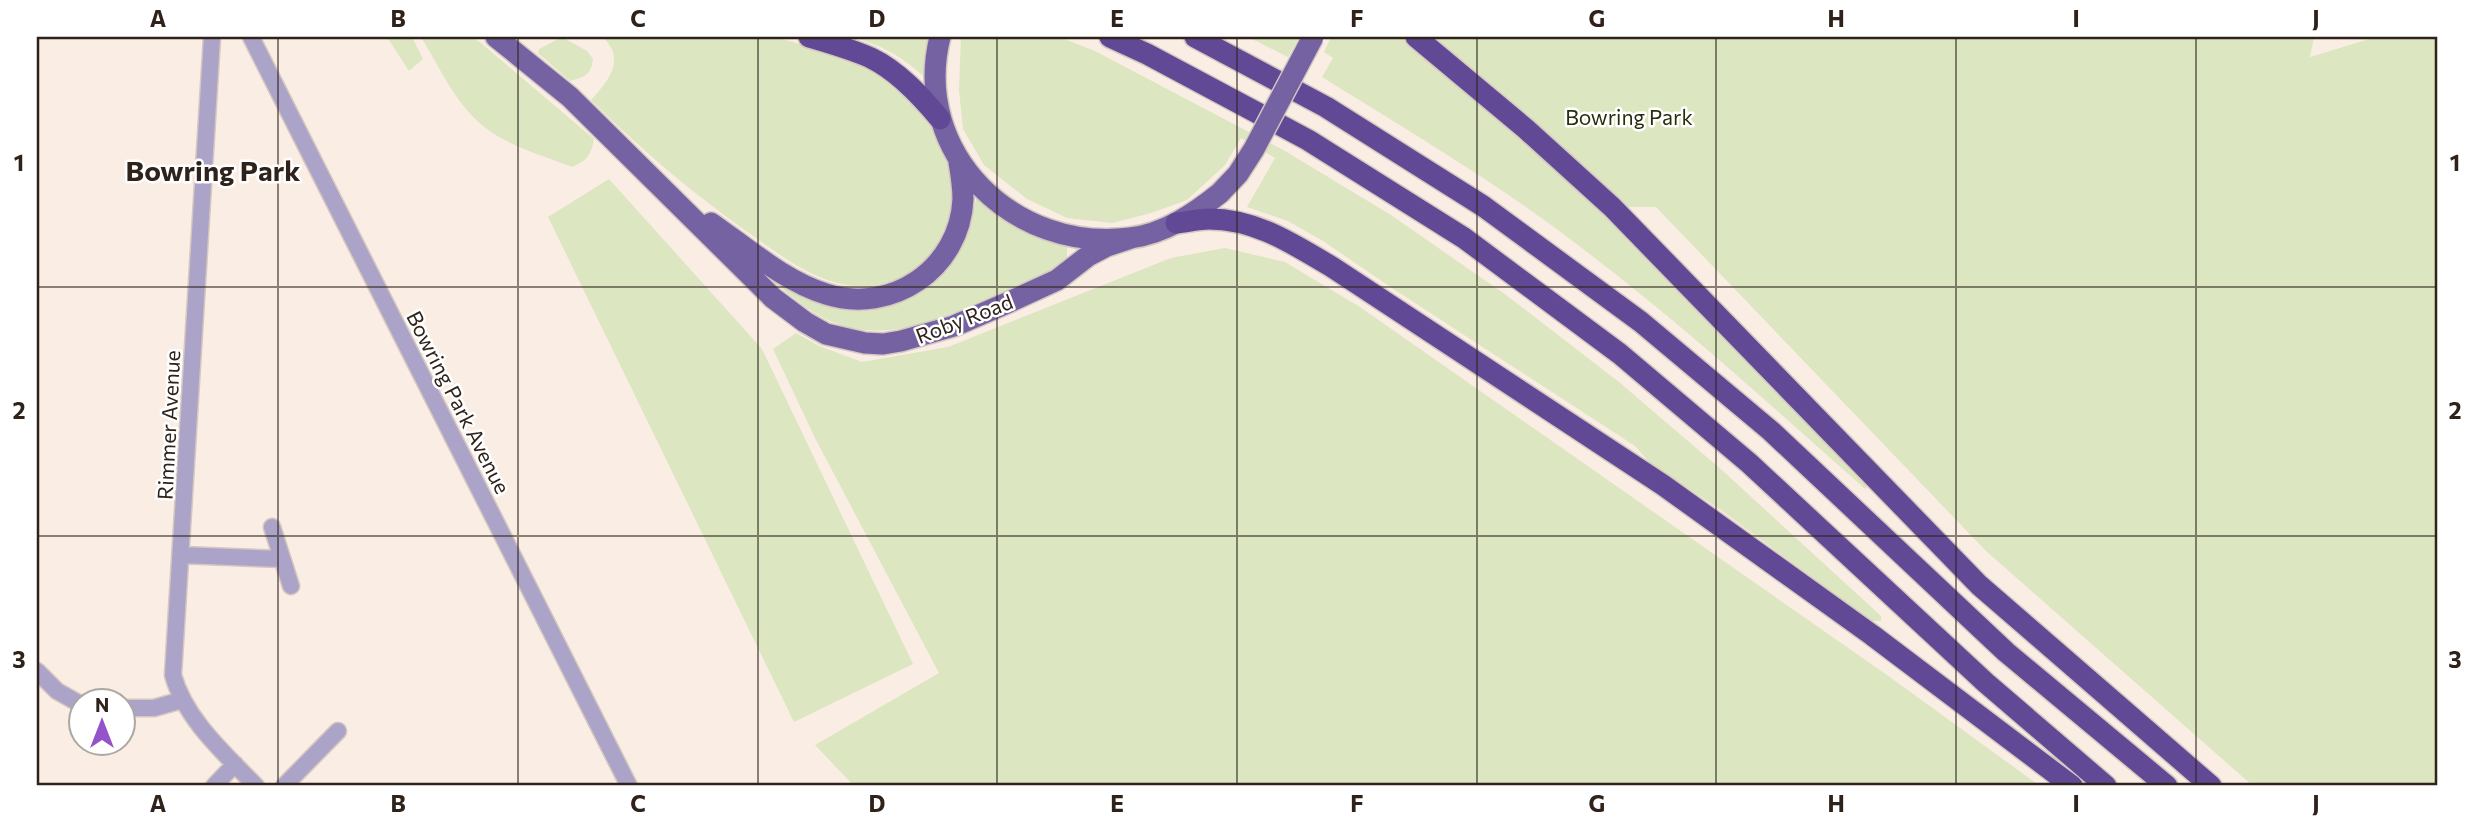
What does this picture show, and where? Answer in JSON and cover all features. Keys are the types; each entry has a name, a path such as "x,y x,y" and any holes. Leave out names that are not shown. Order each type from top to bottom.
{"highway":[{"path":"808,37 871,58 889,68 925,100 940,119"},
{"path":"1110,37 1308,140 1464,238 1620,354 1749,463 1986,683 2106,786"},
{"path":"1195,37 1326,107 1483,206 1641,321 1771,431 2006,652 2167,786"},
{"path":"1416,37 1526,129 1612,207 1979,585 2211,786"},
{"path":"1176,223 1210,219 1247,223 1277,234 1332,267 1662,485 1872,635 2072,786"}],"main road":[{"name":"Roby Road","path":"496,37 570,97 773,298 825,334 865,344 883,344 954,326 1057,279 1088,256 1130,238"},
{"path":"939,41 936,84 940,119 972,179 991,198 1036,227 1068,237 1093,240 1130,238 1153,233 1199,210 1220,193 1238,174 1254,149 1313,37"},
{"name":"Roby Road","path":"670,194 807,287 844,298 881,298 919,281 942,260 951,245 958,228 963,201 958,156"}],"street":[{"name":"Rimmer Avenue","path":"212,37 173,675 182,700 192,715 256,786"},
{"name":"Bowring Park Avenue","path":"251,37 629,786"},
{"path":"272,527 291,586"},
{"path":"181,555 282,559"},
{"path":"37,671 66,696"},
{"path":"136,708 154,708 182,700"},
{"path":"284,786 338,731"},
{"path":"214,786 234,764"}],"green space":[{"path":"387,37 412,37 423,59 409,71"},
{"path":"421,37 471,37 481,43 594,139 587,157 572,167 517,146 487,129 458,98"},
{"path":"562,37 587,51 593,59 589,72 570,81 538,53 539,49"},
{"path":"603,37 775,38 855,60 882,73 915,102 929,120 949,161 955,202 944,239 918,267 902,277 884,283 846,285 821,278 797,266 689,188 629,137 591,100 609,77 614,62 610,45"},
{"path":"852,37 931,37 928,80 893,53"},
{"path":"961,37 1059,37 1095,51 1285,151 1391,215 1506,295 1619,382 1723,471 1881,616 1881,621 1871,621 1721,510 1650,463 1635,446 1323,241 1288,221 1247,207 1275,158 1241,138 1225,165 1187,200 1151,213 1112,223 1067,218 1027,199 984,165 963,129 959,90"},
{"path":"1248,37 1299,37 1288,57"},
{"path":"1331,37 1411,37 1539,144 1870,481 1865,489 1694,338 1587,252 1490,183 1322,77 1333,58 1324,52"},
{"path":"1416,37 2314,37 2310,57 2376,37 2437,37 2437,786 2253,786 1986,551 1656,207 1613,207"},
{"path":"609,179 762,349 913,664 794,722 548,217"},
{"path":"977,196 1019,227 1067,247 1067,260 1019,288 959,314 898,329 869,330 844,326 820,316 789,295 760,269 810,294 914,295 948,268 959,252 967,236"},
{"path":"1225,248 1285,262 1360,307 1887,675 2040,786 854,786 815,745 939,673 815,438 773,349 796,333 819,346 862,362 948,347 1171,258"}],"district":[{"name":"Bowring Park","path":"213,170"}]}
